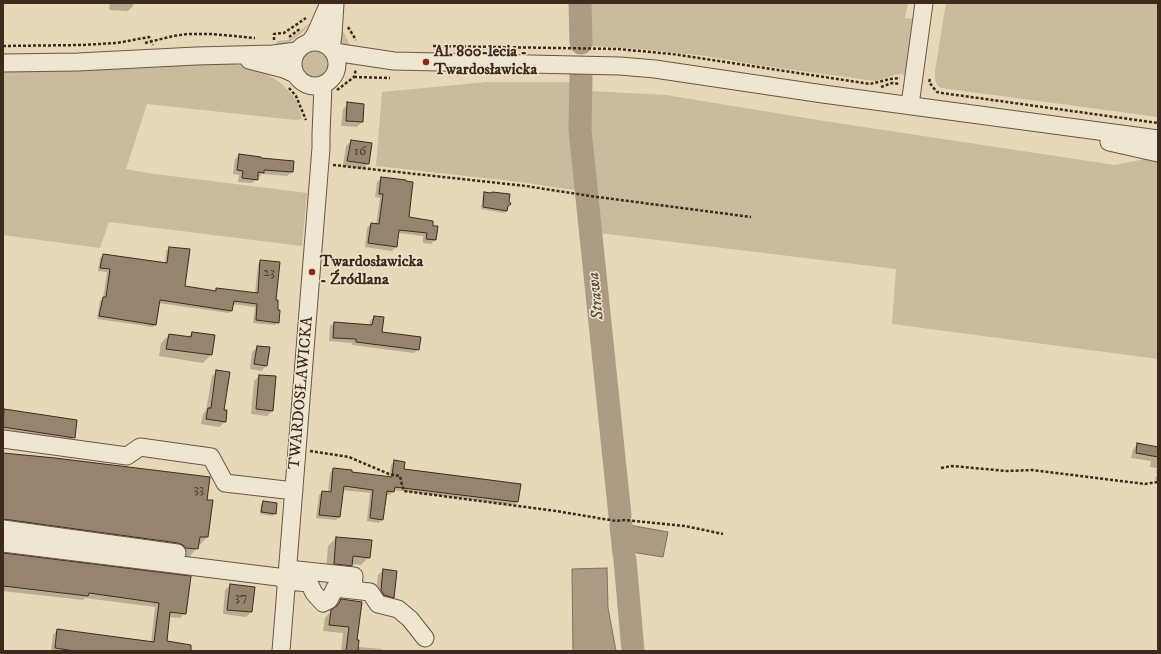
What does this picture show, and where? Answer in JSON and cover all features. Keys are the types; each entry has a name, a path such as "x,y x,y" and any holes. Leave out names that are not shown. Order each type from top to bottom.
{"street":[{"path":"315,84 293,67 293,60 316,33 335,3"},
{"path":"910,105 924,3"},
{"path":"224,55 284,69 315,84 330,80 336,72 337,58 332,50 329,13"},
{"path":"3,63 78,62 273,54 321,42 356,66"},
{"path":"336,72 356,66 394,61 634,67 1158,139"},
{"name":"TWARDOSŁAWICKA","path":"281,651 321,148 321,134 315,84"},
{"path":"994,117 1158,153"},
{"path":"3,439 127,456 140,448 211,457 225,483 294,491"},
{"path":"3,529 176,553"},
{"path":"3,543 278,577 287,575 354,576 353,590"},
{"path":"287,575 309,583 314,593 323,603 329,600 335,588 370,592 378,604 398,609 410,619 425,638"}],"path":[{"path":"273,44 274,34 284,34 308,16 316,14 329,13 348,26 353,36 358,41 356,66 338,89 315,84"},
{"path":"3,46 88,45 117,43 149,37 154,47"},
{"path":"356,66 390,78"},
{"path":"930,74 929,82 937,92 1158,123"},
{"path":"320,163 526,186 751,217"},
{"path":"298,449 349,457 389,474 400,476 404,491 556,511 616,521 625,520 685,526 723,534"},
{"path":"941,468 952,466 1008,471 1032,470 1145,484 1158,482"}],"shaded area":[{"path":"589,3 908,3 905,18 914,19 907,75 899,74 875,81 705,56 641,49 589,46"},
{"path":"946,3 1158,3 1158,117 941,88 937,85 935,71"},
{"path":"314,22 288,44 276,47 277,41 288,40"},
{"path":"340,30 344,33 349,43 354,47 344,47 340,41"},
{"path":"314,48 320,49 328,57 328,69 320,77 314,78 308,77 300,69 299,63 300,57 308,49"},
{"path":"224,62 265,70 265,73 281,83 294,97 298,104 302,119 295,120 147,104 126,169 147,173 307,193 302,246 109,222 100,248 3,235 3,70"},
{"path":"487,82 576,82 575,106 581,191 520,182 376,166 382,92"},
{"path":"590,91 666,95 824,121 1115,165 1145,159 1158,162 1158,359 892,324 896,269 599,233 587,134"},
{"path":"629,525 668,532 663,557 631,552"},
{"path":"607,568 608,608 616,651 573,651 572,569"}],"building":[{"path":"347,102 364,104 363,122 346,121"},
{"path":"351,140 372,143 369,164 347,161"},
{"path":"239,154 294,161 293,172 264,170 264,173 258,172 258,180 242,178 243,171 237,170"},
{"path":"381,177 413,182 409,217 433,221 433,226 438,226 436,240 426,239 427,233 399,230 397,247 368,243 371,223 379,224 383,194 379,194"},
{"path":"484,192 510,194 509,201 511,204 508,206 507,211 483,207"},
{"path":"169,247 190,249 185,286 216,291 216,288 258,293 260,260 280,262 276,300 278,300 278,310 280,310 279,323 256,320 257,304 234,301 232,311 160,300 156,325 99,316 103,297 106,297 110,269 100,268 103,254 167,263"},
{"path":"374,316 384,317 382,332 421,337 419,350 356,342 356,339 333,338 334,322 372,325"},
{"path":"192,332 215,335 212,355 166,349 169,334 191,337"},
{"path":"257,346 270,347 267,366 254,364"},
{"path":"216,370 230,372 224,410 227,410 226,422 206,419 208,408 211,408"},
{"path":"259,375 276,376 273,411 256,409"},
{"path":"4,409 77,420 75,438 3,427"},
{"path":"1137,443 1158,447 1158,457 1136,453"},
{"path":"3,453 210,477 207,500 213,500 208,537 200,537 198,549 185,548 183,545 178,543 3,519"},
{"path":"394,460 405,462 404,469 521,484 518,502 395,487 394,492 387,491 383,520 370,518 373,490 344,486 340,517 319,515 322,491 331,492 333,468 392,477"},
{"path":"263,501 277,503 276,514 261,512"},
{"path":"336,537 372,540 370,558 353,556 352,566 334,564"},
{"path":"3,553 191,576 186,614 170,612 167,641 191,645 191,651 75,651 55,648 57,629 154,642 159,603 89,593 88,596 3,586"},
{"path":"383,569 397,571 394,598 384,595 381,590"},
{"path":"230,584 255,587 252,612 227,610"},
{"path":"341,599 362,602 357,640 359,640 358,651 346,651 349,627 329,625 331,610 338,605"}],"waterway":[{"name":"Strawa","path":"580,3 581,43"},
{"name":"Strawa","path":"581,76 580,130 620,516"},
{"name":"Strawa","path":"621,525 624,554"},
{"name":"Strawa","path":"625,560 633,651"}],"place":[{"name":"Al. 800-lecia - Twardosławicka","path":"426,62"},
{"name":"Twardosławicka - Źródlana","path":"312,272"}]}
